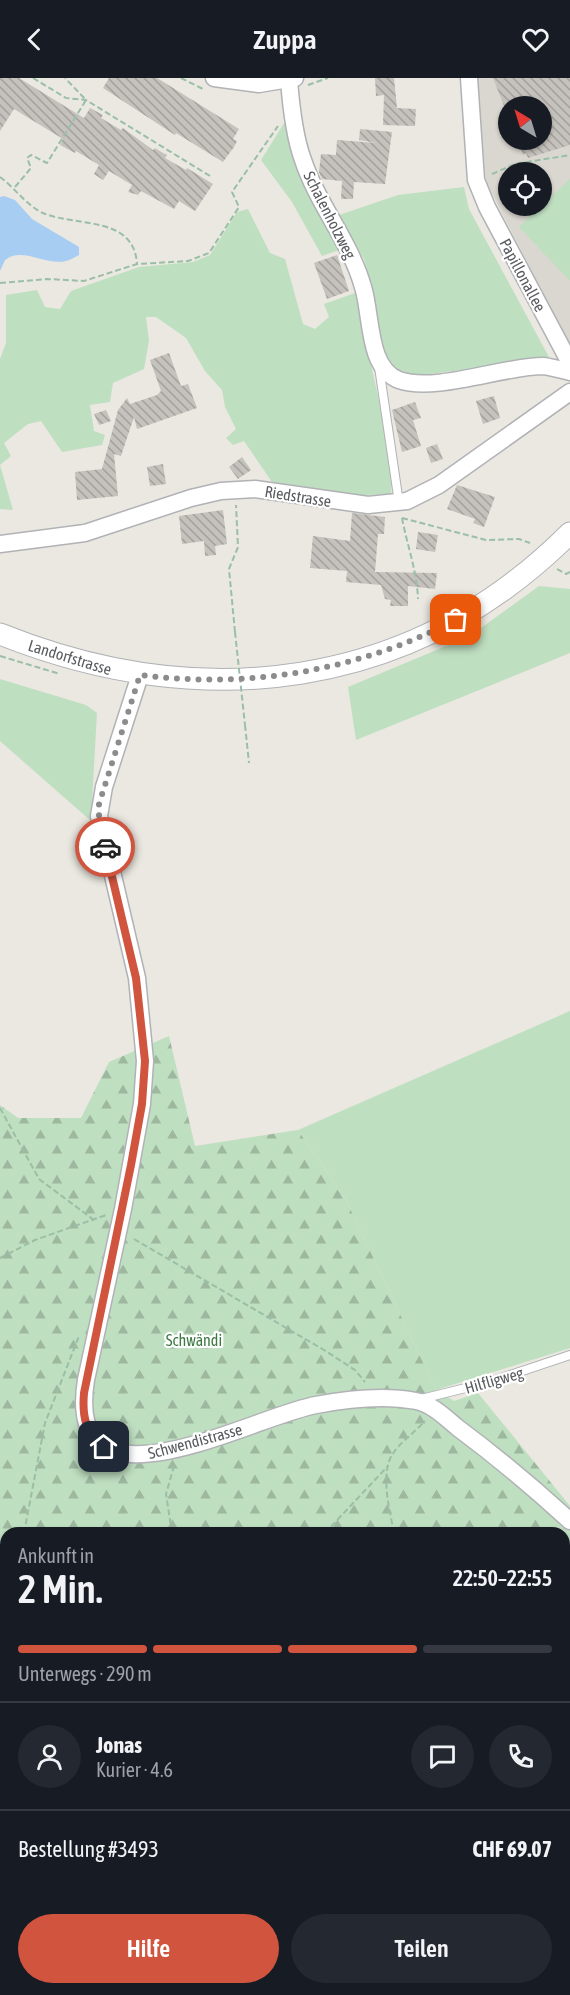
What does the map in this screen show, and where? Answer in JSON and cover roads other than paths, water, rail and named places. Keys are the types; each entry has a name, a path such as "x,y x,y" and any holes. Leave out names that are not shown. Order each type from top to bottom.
{"street":[{"path":"214,78 259,84 292,79"},
{"name":"Papillonallee","path":"469,78 476,180 487,207 570,363"},
{"name":"Schalenholzweg","path":"292,79 302,158 315,189 354,260 366,297 377,357"},
{"path":"377,357 389,374 411,383 544,366 570,372"},
{"name":"Riedstrasse","path":"0,544 85,533 191,498 236,490 255,489 401,510 570,392"},
{"name":"Landorfstrasse","path":"0,634 81,663 140,675 200,680 274,677 343,664 438,629 488,600 523,575 570,533"},
{"name":"Schwendistrasse","path":"140,675 104,786 99,816 135,968 144,1039 142,1104 123,1209 86,1380 83,1404 85,1422 95,1440 122,1455 144,1455 173,1450 315,1405 378,1399 416,1401 436,1411 495,1455 570,1521"}],"lane":[{"name":"Schalenholzweg","path":"377,357 401,510"},
{"name":"Hilfligweg","path":"416,1401 486,1383 570,1355"}],"water":[{"path":"0,197 15,200 32,219 79,247 79,255 68,261 58,262 26,255 12,256 5,260 0,271"}],"park label":[{"name":"Schwändi","path":"194,1340"}]}
